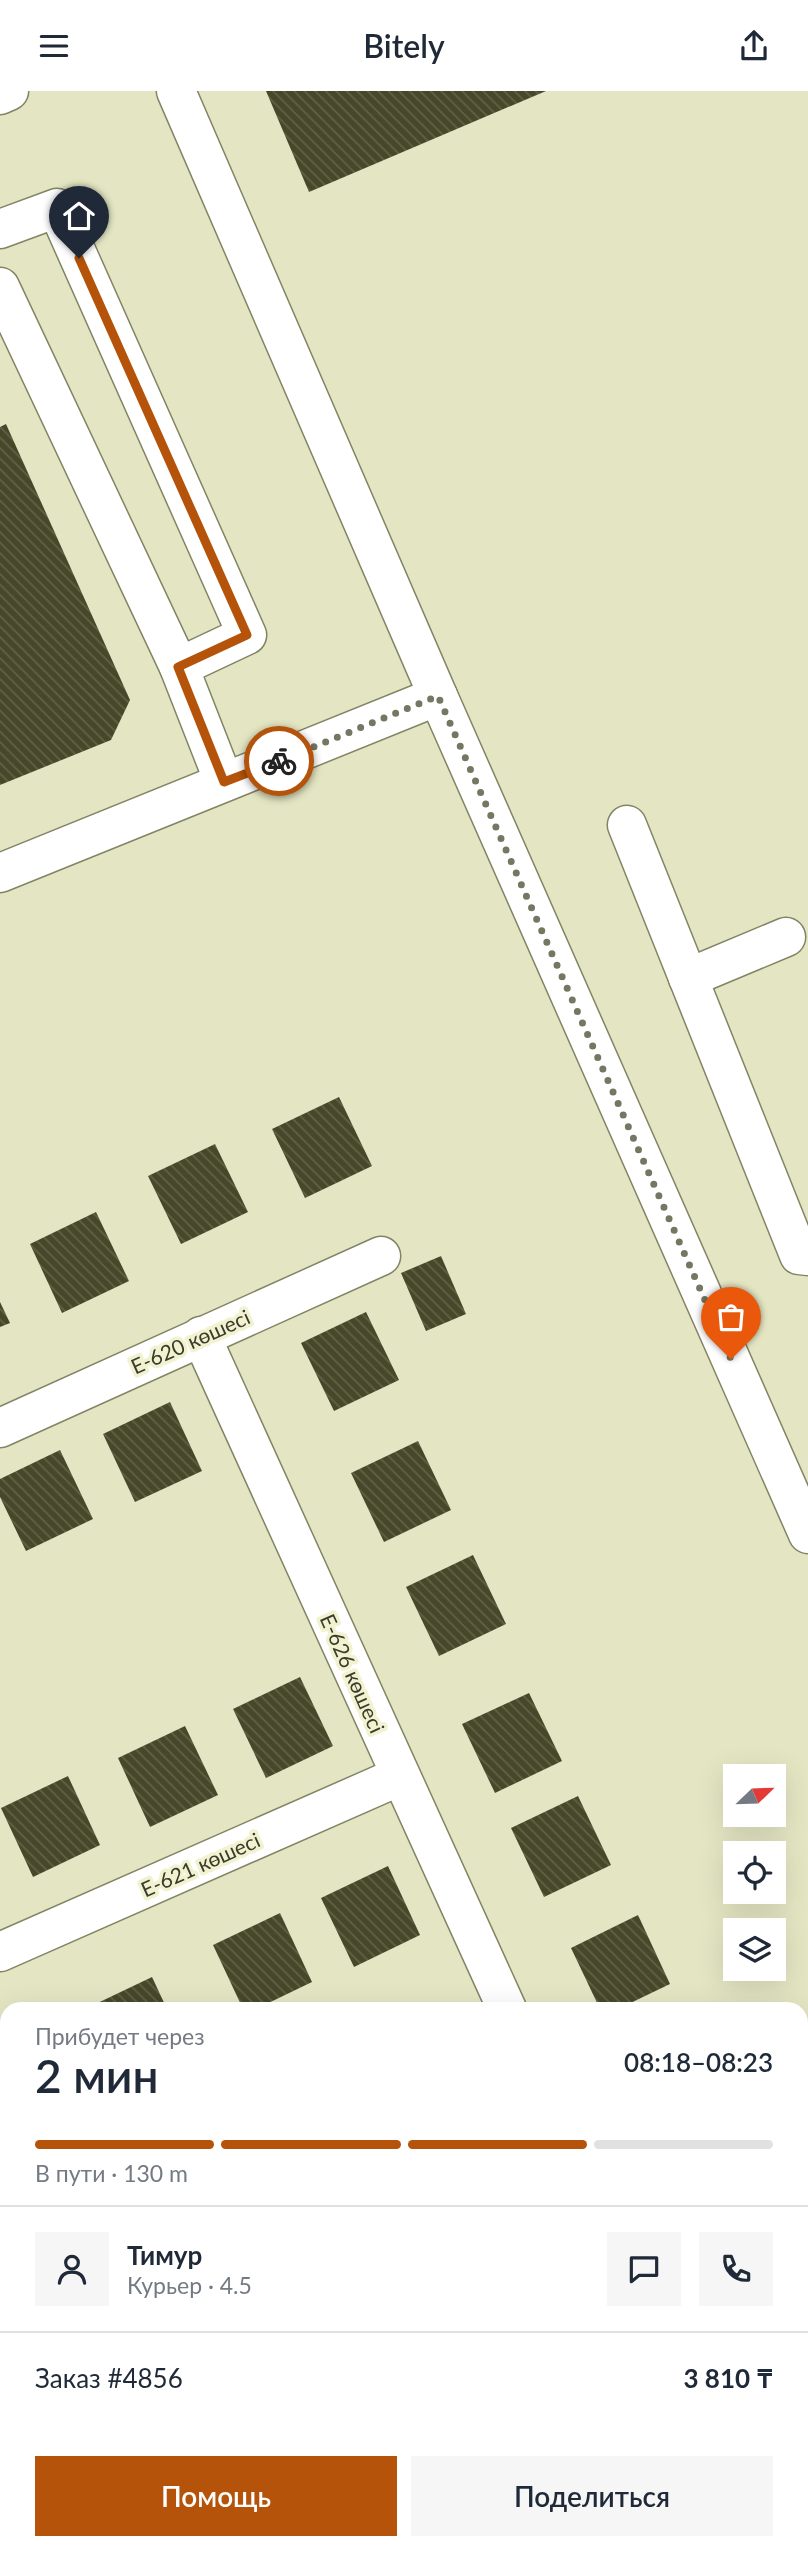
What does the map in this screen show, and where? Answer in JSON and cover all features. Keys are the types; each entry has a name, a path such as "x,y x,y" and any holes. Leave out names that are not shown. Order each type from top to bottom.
{"street":[{"path":"0,95 9,91"},
{"path":"176,91 438,696 808,1534"},
{"path":"0,229 57,208 247,635 178,667"},
{"path":"2,298 178,667 224,782"},
{"path":"0,873 438,696"},
{"path":"627,825 799,1255 808,1256"},
{"path":"688,978 786,937"},
{"name":"Е-620 көшесі","path":"0,1428 381,1256"},
{"name":"Е-626 көшесі","path":"201,1336 504,2002"},
{"name":"Е-621 көшесі","path":"0,1952 400,1776"}],"building":[{"path":"266,91 546,91 309,192"},
{"path":"6,424 130,700 111,740 0,785 0,427"},
{"path":"339,1097 372,1166 305,1198 272,1129"},
{"path":"215,1144 248,1212 181,1244 148,1176"},
{"path":"96,1212 129,1281 62,1313 30,1244"},
{"path":"441,1256 466,1314 426,1331 401,1273"},
{"path":"0,1302 10,1323 0,1327"},
{"path":"366,1312 399,1380 334,1411 301,1343"},
{"path":"170,1402 202,1471 135,1502 103,1434"},
{"path":"418,1441 451,1510 384,1542 351,1473"},
{"path":"60,1450 93,1519 26,1551 0,1497 0,1479"},
{"path":"473,1555 506,1624 439,1656 406,1587"},
{"path":"300,1677 333,1746 266,1778 233,1709"},
{"path":"529,1693 562,1761 495,1793 462,1724"},
{"path":"185,1726 218,1795 150,1827 118,1758"},
{"path":"68,1776 100,1845 33,1877 1,1808"},
{"path":"578,1796 611,1865 544,1897 511,1828"},
{"path":"388,1866 420,1935 354,1967 321,1898"},
{"path":"280,1913 312,1982 271,2002 240,2002 213,1945"},
{"path":"638,1915 670,1984 633,2002 597,2002 571,1948"},
{"path":"152,1977 164,2002 100,2002"}],"way so far":[{"path":"279,761 438,696 731,1359"}],"route":[{"path":"79,258 247,635 178,667 224,782 279,761"}]}
